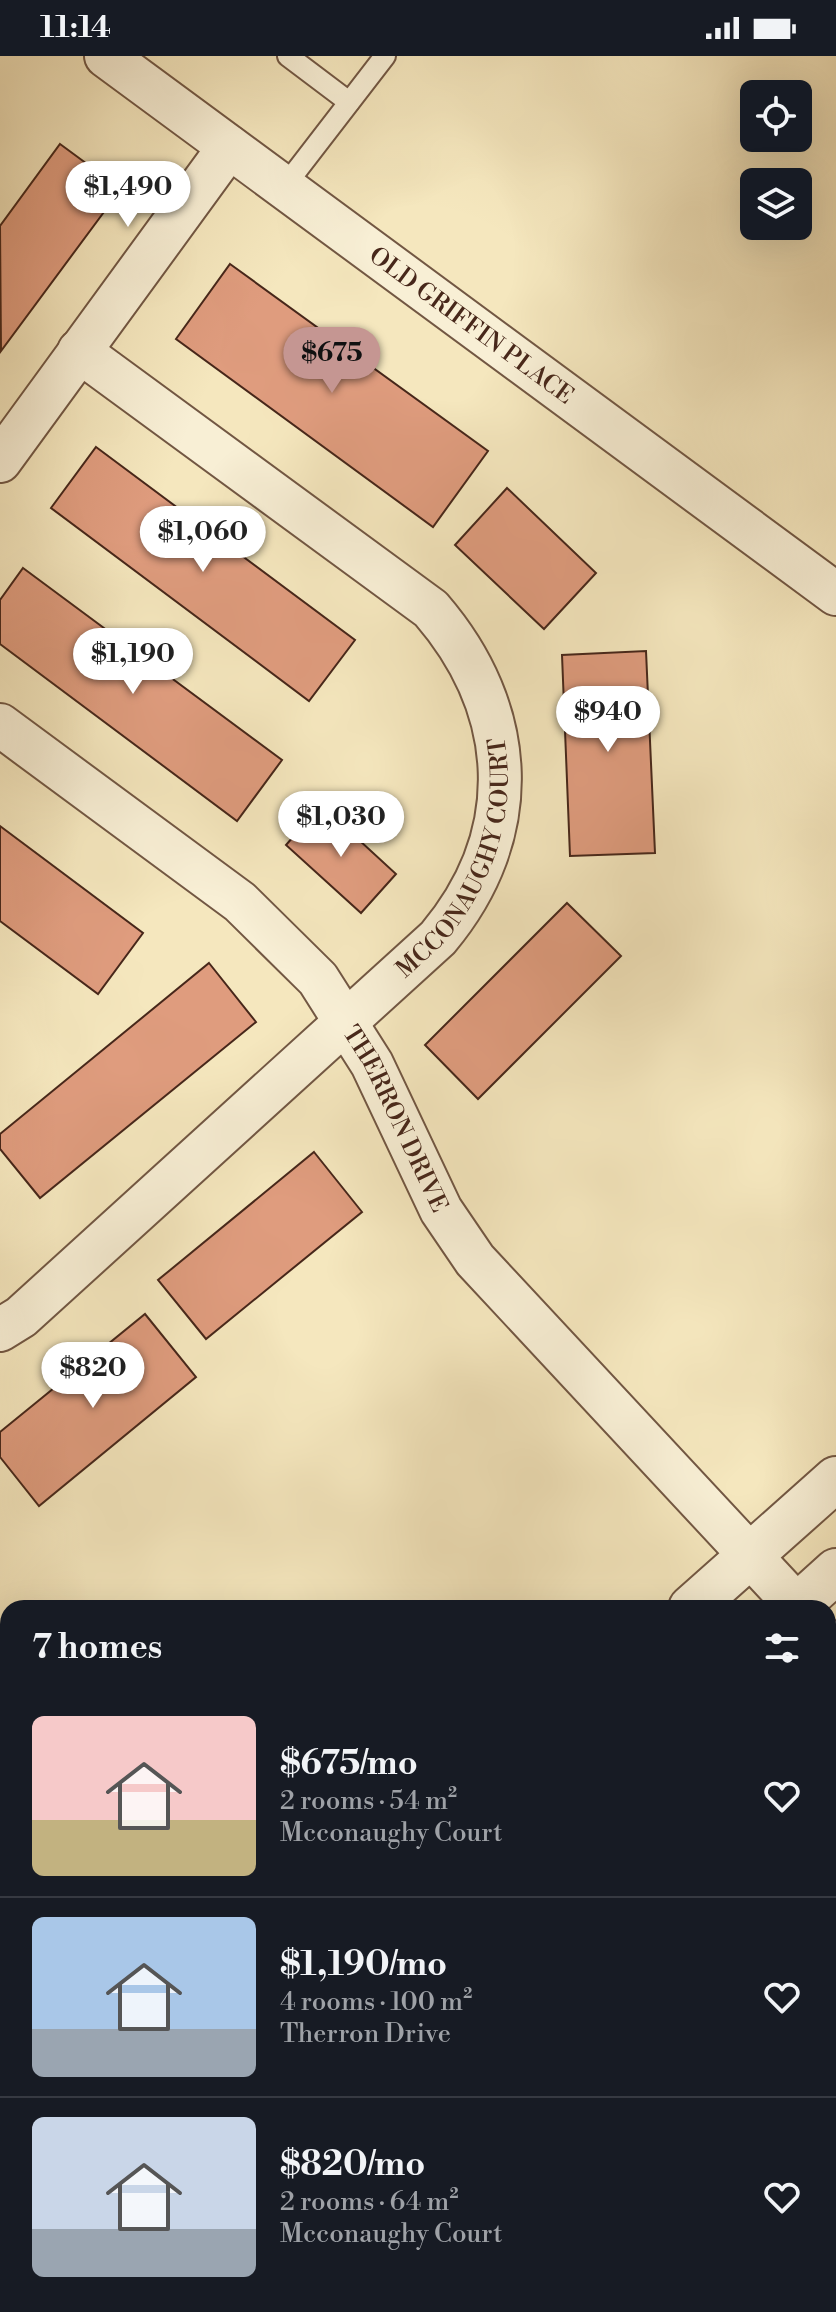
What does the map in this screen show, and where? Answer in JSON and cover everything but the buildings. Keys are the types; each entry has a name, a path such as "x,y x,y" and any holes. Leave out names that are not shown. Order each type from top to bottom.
{"street":[{"name":"OLD GRIFFIN PLACE","path":"106,56 836,594"},
{"path":"0,461 229,147"},
{"name":"MCCONAUGHY COURT","path":"0,1330 21,1317 438,938 463,906 483,866 495,829 500,789 496,729 484,690 456,638 419,598 79,351"},
{"name":"THERRON DRIVE","path":"0,725 209,877 261,920 318,979 386,1092 429,1188 475,1260 753,1555 791,1600"},
{"path":"700,1600 836,1479"},
{"path":"805,1600 836,1571"}],"lane":[{"path":"288,56 349,102"},
{"path":"284,187 385,56"}]}
